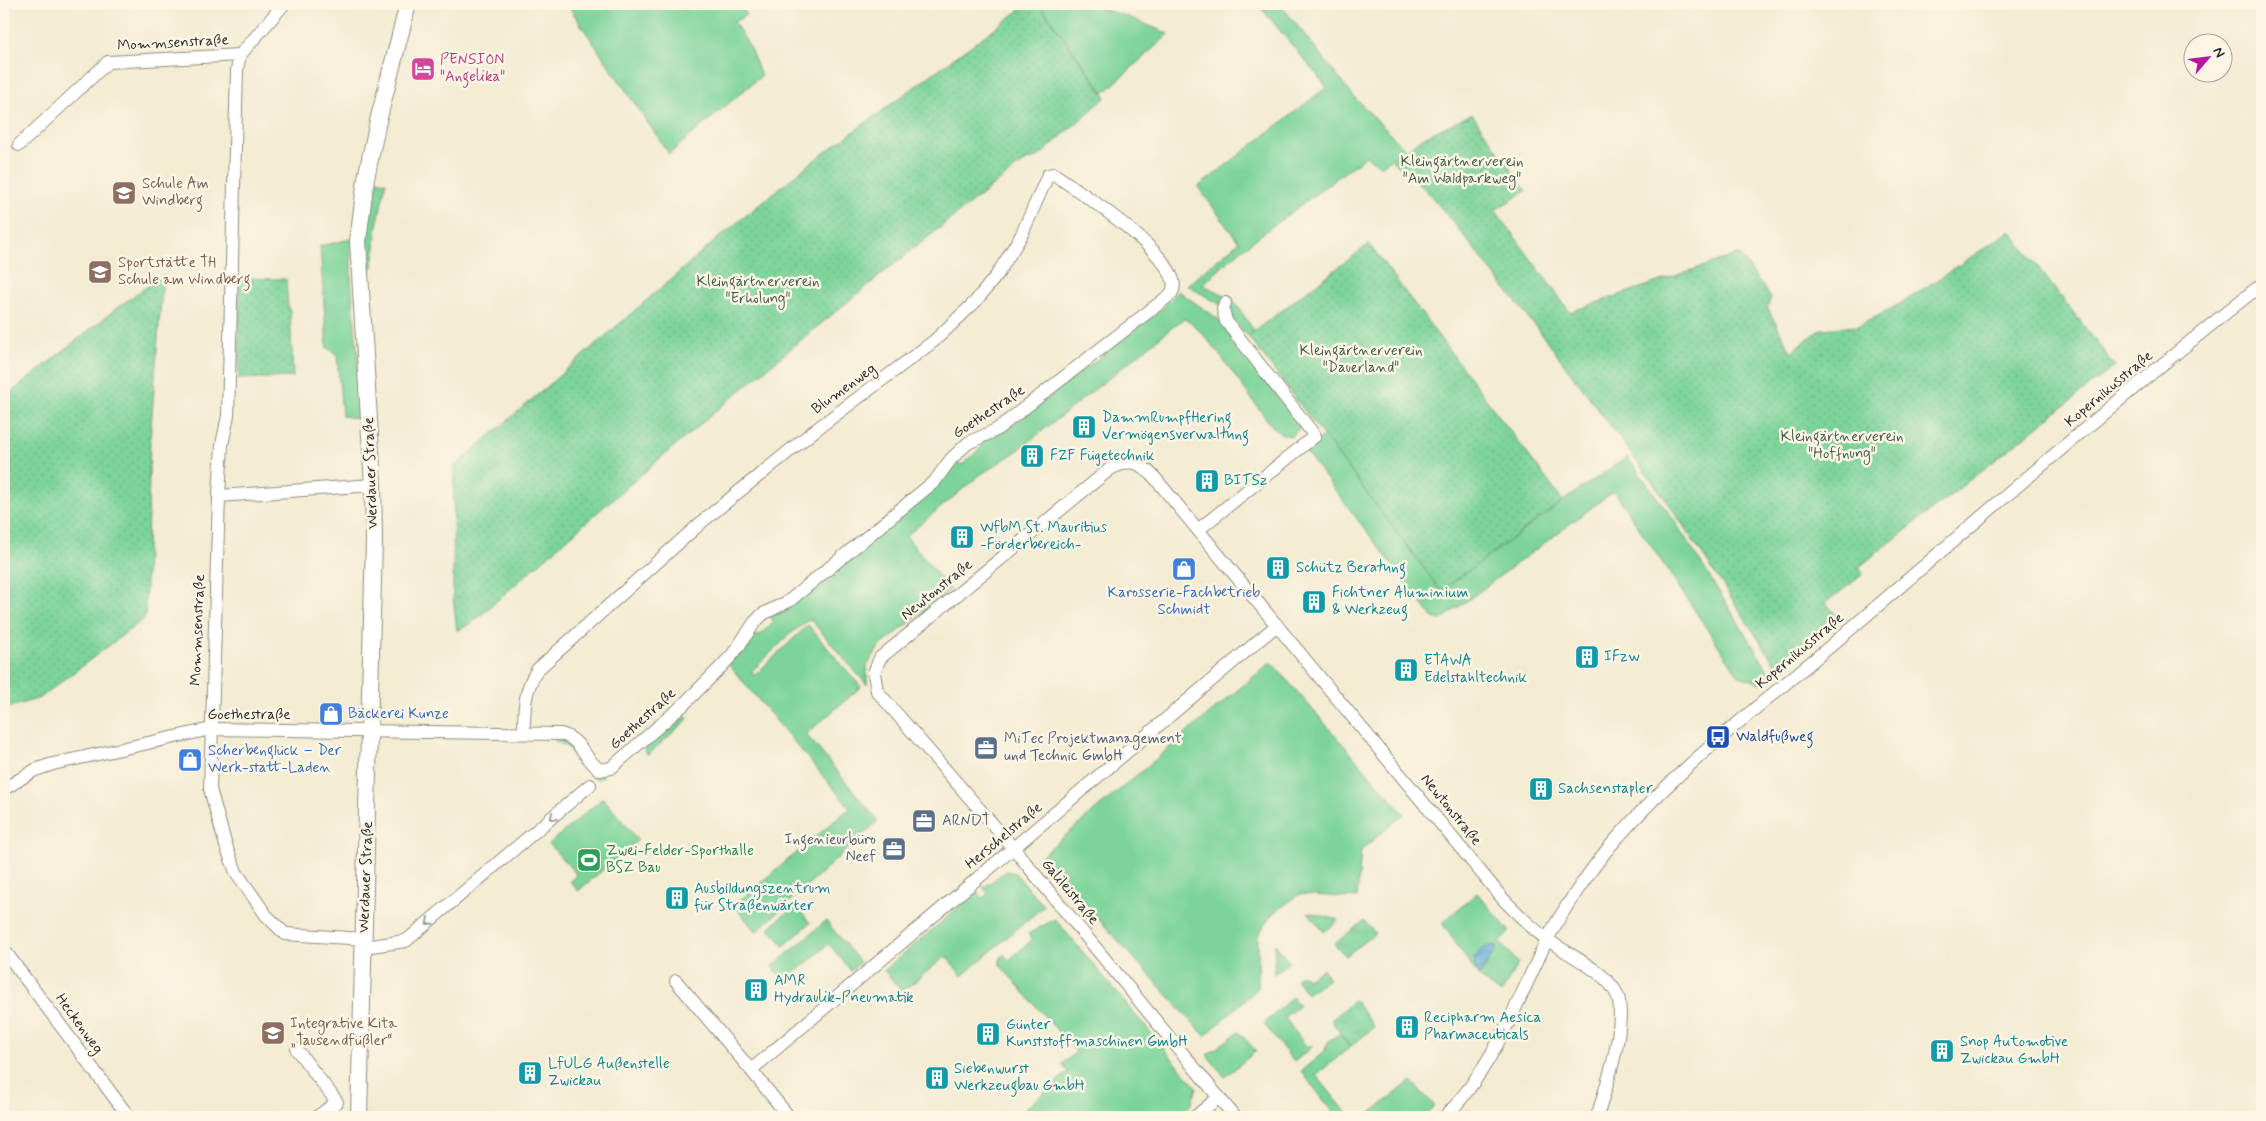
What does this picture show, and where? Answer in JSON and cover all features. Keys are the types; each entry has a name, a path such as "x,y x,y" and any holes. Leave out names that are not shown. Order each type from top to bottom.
{"main road":[{"name":"Werdauer Straße","path":"359,1117 370,731 373,486 358,241 366,178 378,120 408,4"}],"street":[{"name":"Mommsenstraße","path":"284,4 240,55 237,70 228,416 222,445 219,496 210,789 226,846 236,872 266,915 285,934 365,943"},
{"name":"Mommsenstraße","path":"19,144 108,62 240,55"},
{"name":"Blumenweg","path":"524,733 525,695 537,670 711,514 814,431 934,341 975,302 997,275 1021,236 1048,175 1054,174 1092,200 1148,245 1168,269 1175,281 1176,287"},
{"name":"Kopernikusstraße","path":"1445,1117 1456,1106 1485,1065 1510,1022 1547,940 1616,838 1672,781 2030,475 2262,284"},
{"name":"Goethestraße","path":"4,789 34,770 54,764 211,729 524,733 571,737 595,767 604,771 611,768 713,676 733,654 754,622 763,614 789,601 935,481 951,459 968,443 986,436 1019,412 1161,303 1176,287"},
{"path":"1198,530 1315,436 1226,321 1223,309 1225,303"},
{"name":"Newtonstraße","path":"877,690 874,673 880,658 1110,469 1126,462 1139,463 1155,478 1502,899 1547,940 1606,979 1614,988 1619,1000 1616,1043 1597,1117"},
{"path":"219,496 373,486"},
{"name":"Herschelstraße","path":"751,1070 1277,625"},
{"name":"Galileistraße","path":"877,690 1014,849 1235,1117"},
{"name":"Werdauer Straße","path":"365,943 406,941 590,785"},
{"name":"Heckenweg","path":"4,950 129,1117"},
{"path":"676,981 789,1117"},
{"path":"297,1050 337,1102 317,1117"},
{"path":"1195,1117 1219,1098"}],"green space":[{"path":"567,4 740,4 746,15 734,22 749,46 761,76 669,154"},
{"name":"Kleingärtnerverein \"Erholung\"","path":"1028,4 1039,4 1106,97 1038,157 1022,163 813,330 675,445 473,622 457,631 453,597 454,467 722,235 808,165"},
{"path":"1039,4 1086,4 1128,17 1169,34 1104,93"},
{"path":"1258,4 1280,4 1354,97 1406,150 1380,166 1366,156 1242,249 1202,285 1232,298 1254,331 1248,336 1219,304 1187,285 1239,242 1198,187 1327,87"},
{"name":"Kleingärtnerverein \"Hoffnung\"","path":"1472,114 1526,191 1495,210 1570,312 1739,254 1771,298 1767,307 1791,352 1821,329 1859,326 1907,300 2010,231 2115,366 1859,567 1863,574 1826,603 1838,617 1777,667 1669,504 1553,349 1425,189 1392,161 1424,137"},
{"path":"376,180 386,182 377,226 373,267 366,274 367,226"},
{"path":"351,239 351,278 363,419 342,416 337,354 327,348 320,246"},
{"name":"Kleingärtnerverein \"Dauerland\"","path":"1369,244 1563,501 1441,591 1248,336"},
{"path":"163,275 150,439 145,618 40,698 4,709 4,398 117,308"},
{"path":"239,278 286,279 288,309 290,310 293,377 239,379"},
{"path":"1178,291 1217,318 1301,427 1292,436 1277,431 1216,350 1192,324 1183,319 1017,451 980,475 906,536 950,590 879,647 867,666 867,685 810,619 790,634 752,671 754,676 808,625 861,687 806,734 878,821 756,932 734,905 850,808 729,665 748,637 760,635 774,622 769,615 955,461 962,465 982,447 977,442 1007,430 1163,308"},
{"path":"1324,436 1441,591 1563,501 1627,457 1674,520 1771,675 1761,683 1739,676 1614,491 1441,620 1433,618 1305,451"},
{"path":"1271,662 1404,814 1361,850 1357,898 1300,894 1272,914 1258,935 1258,988 1205,1036 1041,856"},
{"path":"682,712 688,719 648,755 643,748"},
{"path":"554,738 562,739 604,777 596,779 565,745 556,742"},
{"name":"Zwei-Felder-Sporthalle BSZ Bau","path":"603,798 638,840 578,891 570,881 577,875 549,844"},
{"path":"1006,871 1015,873 1044,906 962,976 946,956 902,992 884,970 977,892 983,898 988,893 983,888"},
{"path":"1477,893 1510,932 1500,942 1518,963 1501,994 1479,977 1442,923"},
{"path":"795,905 810,923 784,946 769,928"},
{"path":"1308,912 1339,920 1324,932"},
{"path":"1055,919 1197,1088 1191,1105 1176,1117 1016,1117 1068,1072 1062,1064 1076,1052 1000,965 1000,959 1004,954 1009,960 1032,940 1028,934"},
{"path":"826,921 860,962 851,971 829,944 785,981 772,967"},
{"path":"1364,921 1375,933 1346,956 1334,944"},
{"path":"1275,944 1289,962 1274,974"},
{"path":"1323,969 1329,979 1307,994 1296,979 1302,974 1308,979"},
{"path":"1292,997 1299,1006 1284,1017 1306,1046 1313,1046 1294,1062 1264,1024"},
{"path":"1355,1000 1374,1027 1350,1047 1331,1020"},
{"path":"1239,1032 1256,1051 1225,1077 1207,1055"},
{"path":"1339,1034 1350,1047 1316,1075 1350,1117 1337,1117 1301,1071 1325,1051 1327,1042"},
{"path":"1411,1081 1435,1106 1424,1117 1366,1117"}],"water":[{"path":"1494,945 1497,948 1480,975 1475,968 1474,957 1484,948"}],"place":[{"name":"PENSION \"Angelika\"","path":"423,69"},
{"name":"Schule Am Windberg","path":"124,193"},
{"name":"Sportstätte TH Schule am Windberg","path":"100,272"},
{"name":"DammRumpfHering Vermögensverwaltung","path":"1084,427"},
{"name":"FZF Fügetechnik","path":"1032,456"},
{"name":"BITSz","path":"1207,481"},
{"name":"WfbM St. Mauritius -Förderbereich-","path":"962,537"},
{"name":"Schütz Beratung","path":"1278,568"},
{"name":"Karosserie-Fachbetrieb Schmidt","path":"1184,569"},
{"name":"Fichtner Aluminium & Werkzeug","path":"1314,602"},
{"name":"IFzw","path":"1587,657"},
{"name":"ETAWA Edelstahltechnik","path":"1406,670"},
{"name":"Bäckerei Kunze","path":"331,714"},
{"name":"Waldfußweg","path":"1718,737"},
{"name":"MiTec Projektmanagement und Technic GmbH","path":"986,748"},
{"name":"Scherbenglück – Der Werk-statt-Laden","path":"190,760"},
{"name":"Sachsenstapler","path":"1541,789"},
{"name":"ARNDT","path":"924,821"},
{"name":"Ingenieurbüro Neef","path":"894,849"},
{"name":"Zwei-Felder-Sporthalle BSZ Bau","path":"589,860"},
{"name":"Ausbildungszentrum für Straßenwärter","path":"677,898"},
{"name":"AMR Hydraulik-Pneumatik","path":"756,990"},
{"name":"Recipharm Aesica Pharmaceuticals","path":"1407,1027"},
{"name":"Integrative Kita „Tausendfüßler“","path":"273,1033"},
{"name":"Günter Kunststoffmaschinen GmbH","path":"988,1034"},
{"name":"Snop Automotive Zwickau GmbH","path":"1942,1051"},
{"name":"LfULG Außenstelle Zwickau","path":"530,1073"},
{"name":"Siebenwurst Werkzeugbau GmbH","path":"937,1078"}],"park label":[{"name":"Kleingärtnerverein \"Am Waldparkweg\"","path":"1462,170"}]}
